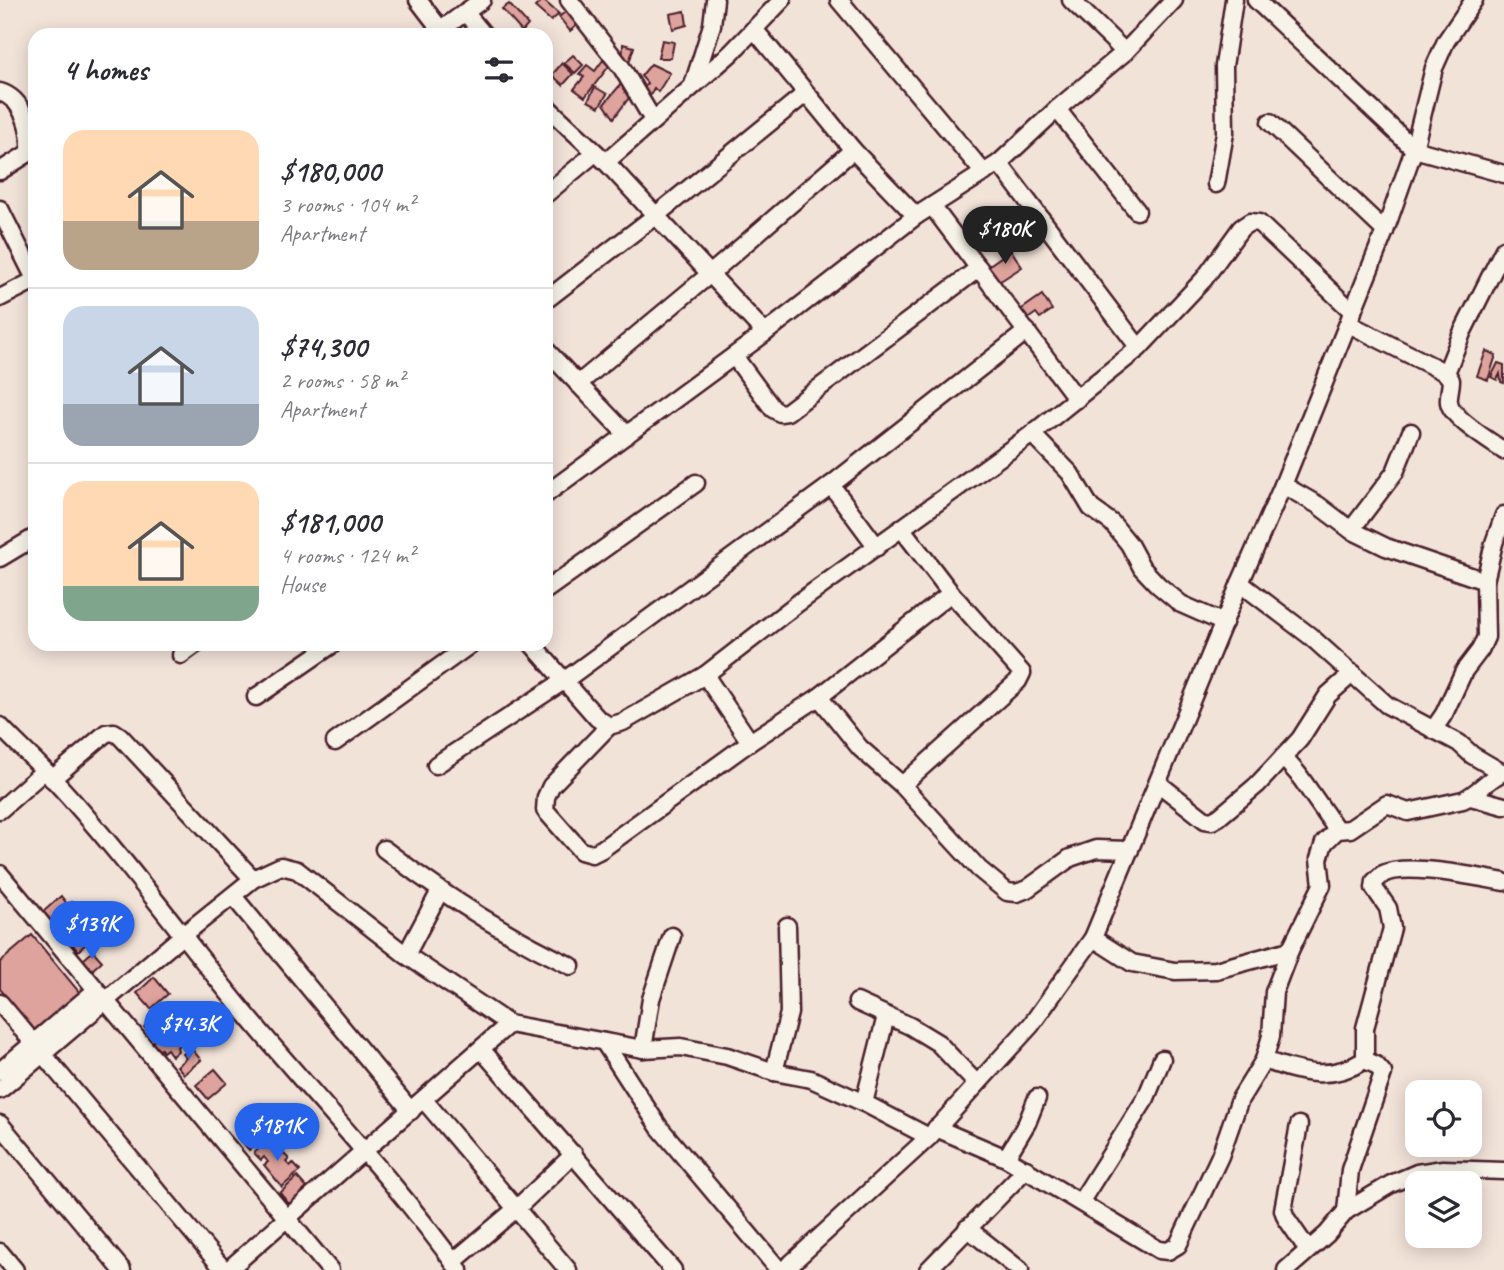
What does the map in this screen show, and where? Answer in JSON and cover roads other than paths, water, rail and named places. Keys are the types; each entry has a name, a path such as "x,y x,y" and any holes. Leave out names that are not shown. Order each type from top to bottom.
{"street":[{"path":"418,0 436,28"},
{"path":"443,28 482,0"},
{"path":"569,0 622,68 653,120"},
{"path":"694,85 712,25 715,0"},
{"path":"553,189 636,139 653,120 731,53 782,0"},
{"path":"839,0 984,173"},
{"path":"1071,0 1125,51"},
{"path":"553,489 765,333 916,216 999,163 1125,51 1174,0"},
{"path":"1216,184 1225,133 1224,66 1234,0"},
{"path":"1256,0 1414,149 1504,174"},
{"path":"604,1042 659,1127 781,1270 932,1133 1031,1025 1093,938 1351,318 1414,149 1434,68 1446,41 1474,0"},
{"path":"465,12 478,28"},
{"path":"754,29 853,150 916,216"},
{"path":"0,92 8,94 23,112 28,128"},
{"path":"553,295 805,94"},
{"path":"1057,109 1137,211"},
{"path":"553,113 601,158 765,333"},
{"path":"1270,122 1385,231"},
{"path":"578,384 853,150"},
{"path":"0,170 28,153"},
{"path":"999,163 1139,348"},
{"path":"932,206 1077,399"},
{"path":"0,209 28,265"},
{"path":"951,593 819,697 750,742 602,849 592,854 581,851 545,810 546,797 551,786 610,726 623,722 705,675 798,603 1032,434 1139,348 1204,279 1241,228 1250,222 1259,223 1351,318 1446,373 1451,380 1451,408 1467,424 1504,450"},
{"path":"1446,373 1462,333 1504,249"},
{"path":"734,356 773,409 780,413 787,412 979,268"},
{"path":"0,298 28,283"},
{"path":"436,765 565,680 831,485 1027,331"},
{"path":"553,357 627,435"},
{"path":"1351,530 1395,472 1410,432"},
{"path":"1032,434 1070,473 1091,508 1112,523 1129,544 1142,568 1158,585 1181,604 1224,623"},
{"path":"553,585 696,483"},
{"path":"831,485 877,547"},
{"path":"1283,485 1318,505 1351,530 1386,547 1486,575 1504,574"},
{"path":"1433,730 1449,705 1464,671 1486,637 1486,575 1504,515"},
{"path":"902,529 951,593 1022,673 1018,681 902,785"},
{"path":"0,558 28,541"},
{"path":"0,1090 39,1048 100,996 182,936 253,879 281,866 297,870 406,955 509,1024 643,1049 681,1047 727,1056 774,1072 811,1079 932,1133 1006,1158 1159,1250 1168,1251 1178,1245 1220,1156 1240,1100 1264,1060 1271,1036 1275,992 1290,950 1322,885 1319,859 1324,843 1337,830 1350,829 1387,804 1408,812 1471,797 1503,772 1472,755 1459,743 1387,705 1310,636 1240,583"},
{"path":"181,655 186,651"},
{"path":"256,697 323,651"},
{"path":"335,742 461,651"},
{"path":"538,651 597,719 610,726"},
{"path":"1157,783 1205,820 1212,821 1257,785 1300,739 1328,695 1353,673"},
{"path":"705,675 750,742"},
{"path":"819,697 860,748 902,785 979,869 1007,892 1017,893 1027,889 1070,858 1096,849 1129,850"},
{"path":"0,726 48,775 366,1151 440,1241 456,1266 574,1154"},
{"path":"0,810 106,733 114,732 253,879"},
{"path":"1283,757 1337,830"},
{"path":"1471,797 1504,806"},
{"path":"384,849 440,891 495,927 571,965"},
{"path":"1365,1060 1366,1028 1392,928 1388,908 1374,888 1375,881 1384,874 1397,871 1447,871 1504,882"},
{"path":"0,874 330,1270"},
{"path":"406,955 440,891"},
{"path":"233,896 411,1111"},
{"path":"774,1072 789,1013 787,926"},
{"path":"643,1049 651,999 672,936"},
{"path":"1093,938 1132,963 1175,971 1216,970 1290,950"},
{"path":"857,1002 910,1026 938,1043 977,1084"},
{"path":"0,1003 226,1270 509,1024"},
{"path":"864,1103 886,1016"},
{"path":"0,1071 39,1048"},
{"path":"481,1049 673,1270"},
{"path":"1081,1201 1146,1098 1162,1059"},
{"path":"1264,1060 1300,1072 1334,1074 1365,1060 1376,1065 1383,1073 1350,1170 1346,1211"},
{"path":"1006,1158 1027,1123 1037,1098"},
{"path":"424,1100 568,1270"},
{"path":"0,1124 122,1270"},
{"path":"1299,1125 1283,1210 1286,1219 1308,1250"},
{"path":"928,1270 1026,1169"},
{"path":"1286,1270 1327,1234 1346,1211 1391,1184 1417,1173 1443,1169 1504,1171"},
{"path":"967,1228 1020,1270"},
{"path":"0,1252 15,1270"}]}
